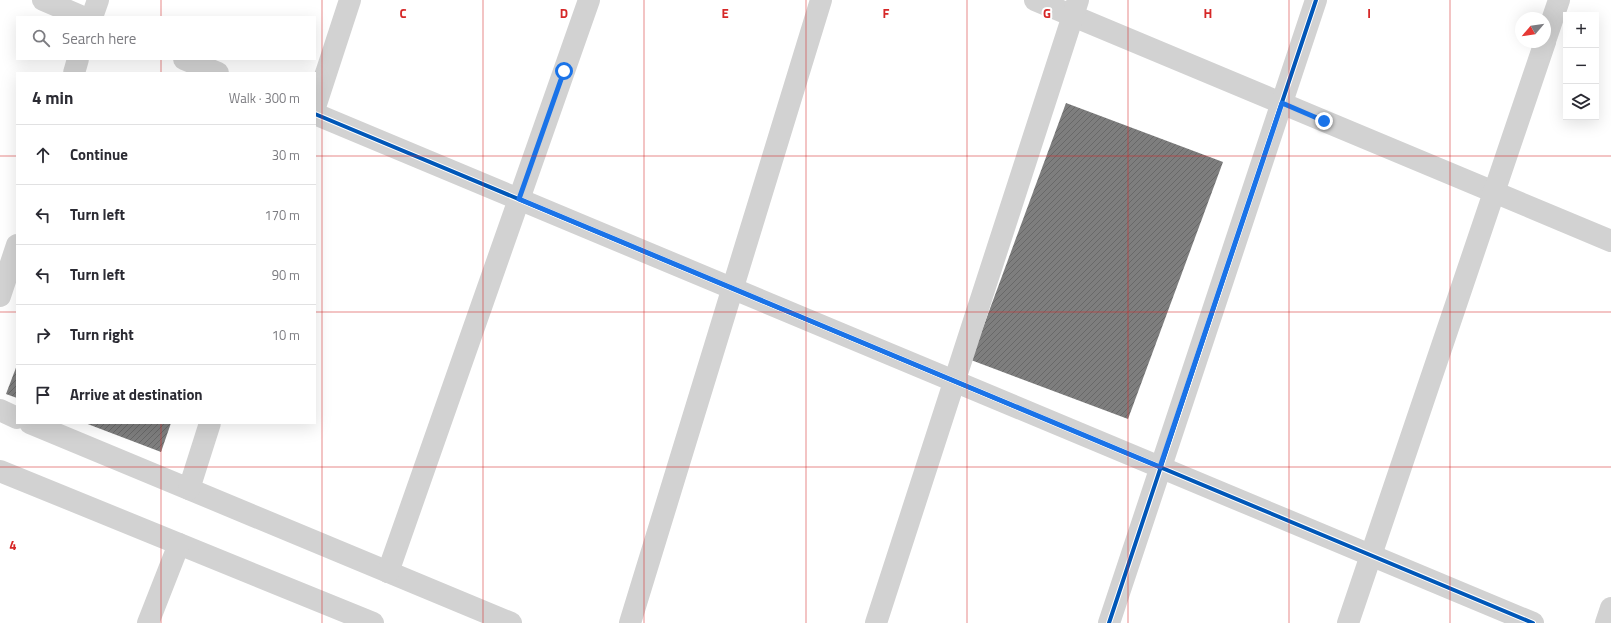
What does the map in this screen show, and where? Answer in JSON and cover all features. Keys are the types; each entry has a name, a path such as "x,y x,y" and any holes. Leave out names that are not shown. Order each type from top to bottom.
{"street":[{"path":"43,0 82,16"},
{"path":"92,16 98,0"},
{"path":"316,104 350,0"},
{"path":"388,572 589,0"},
{"path":"630,623 821,0"},
{"path":"1035,0 1076,8 1282,103 1611,241"},
{"path":"1108,623 1316,0"},
{"path":"1551,23 1559,0"},
{"path":"876,623 1076,8"},
{"path":"1348,623 1543,48"},
{"path":"74,72 78,60"},
{"path":"186,60 216,72"},
{"path":"316,114 1533,623"},
{"path":"0,296 16,248"},
{"path":"0,410 16,418"},
{"path":"32,424 511,623"},
{"path":"189,489 210,424"},
{"path":"0,471 374,623"},
{"path":"148,623 180,544"},
{"path":"1606,623 1611,608"}],"building":[{"path":"1066,103 1223,162 1128,419 971,360"},
{"path":"16,368 16,398 6,394"},
{"path":"88,424 171,424 161,452"}],"cycle path":[{"path":"1109,623 1316,0"},
{"path":"316,114 1533,623"}],"route":[{"path":"564,71 519,199 1160,467 1282,103 1324,121"}]}
